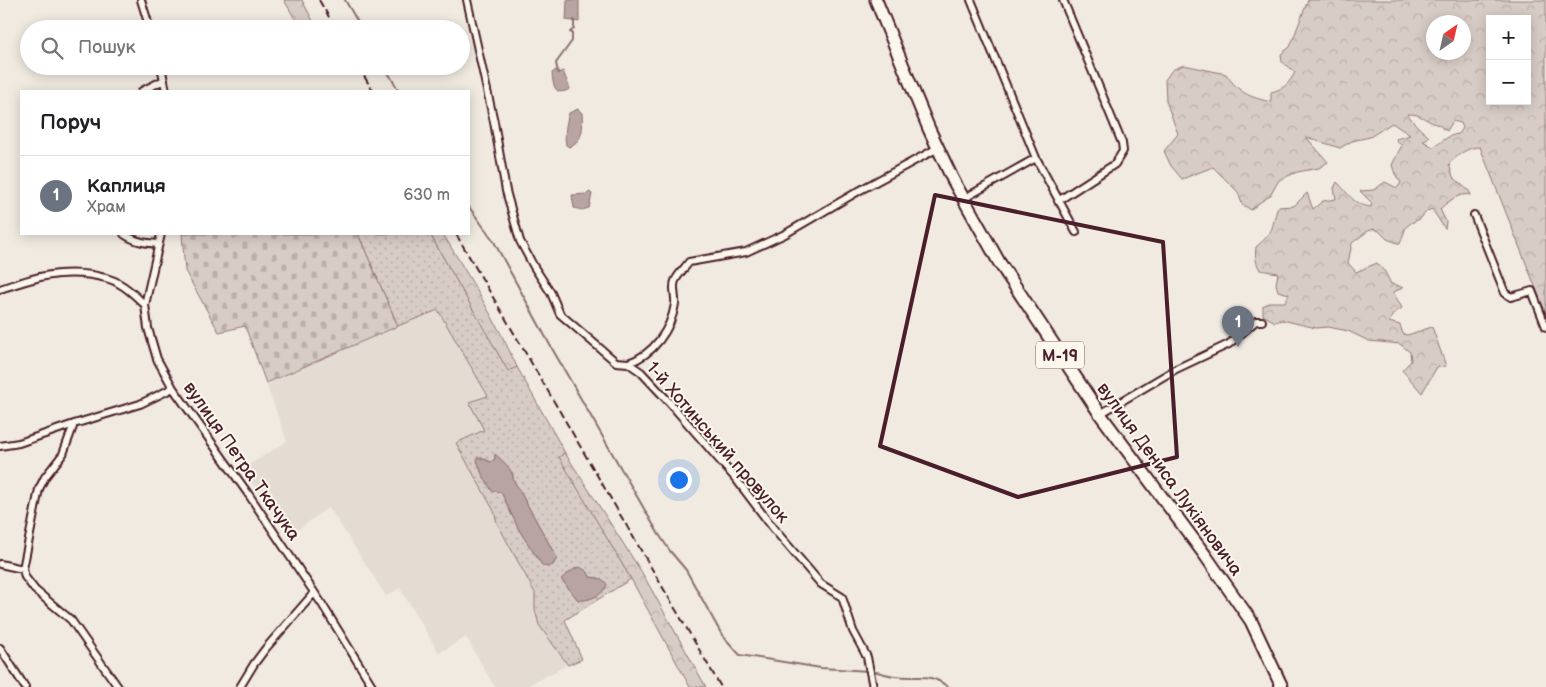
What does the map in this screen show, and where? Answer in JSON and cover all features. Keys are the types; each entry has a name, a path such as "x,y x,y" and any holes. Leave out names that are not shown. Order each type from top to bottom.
{"highway":[{"name":"вулиця Дениса Лукіяновича","path":"876,0 929,129 963,199 999,262 1100,414 1251,621 1282,687"}],"street":[{"path":"141,0 147,20"},
{"name":"1-й Хотинський провулок","path":"467,0 494,122 506,191 520,241 551,293 560,314 616,362 628,363 641,372 736,479 773,528 821,584 842,597 853,631 867,657 873,687"},
{"path":"971,0 1036,158 1076,232"},
{"path":"1058,200 1115,164 1123,151 1122,143 1063,0"},
{"path":"163,75 166,90"},
{"path":"144,90 164,80"},
{"path":"628,363 638,360 648,352 664,334 674,305 674,282 690,262 746,252 785,234 938,148"},
{"path":"963,199 1036,158"},
{"path":"1474,216 1505,293 1511,297 1532,291 1546,327"},
{"path":"125,235 143,243 159,244"},
{"name":"вулиця Петра Ткачука","path":"161,235 145,305 148,328 157,359 173,388 244,488 314,593 373,687"},
{"path":"0,289 42,275 58,273 80,274 98,276 117,282 145,305"},
{"path":"1100,414 1176,369 1229,344 1256,321 1262,321"},
{"path":"0,446 20,444 74,424 140,404 173,388"},
{"path":"74,424 63,454 48,472 39,489 23,569 25,577 35,590 70,620 118,687"},
{"path":"0,564 23,569"},
{"path":"240,687 266,648 314,593"},
{"path":"0,648 25,687"}],"highlighted area":[{"path":"935,195 1163,242 1177,457 1018,497 880,446"}],"shaded area":[{"path":"567,0 579,0 579,22 566,20"},
{"path":"556,70 558,73 563,71 570,89 561,92 556,89 552,73"},
{"path":"578,109 582,113 581,133 578,141 569,147 565,141 567,121 569,113"},
{"path":"590,192 592,194 589,208 582,210 574,208 572,195"},
{"path":"438,309 488,397 484,430 456,443 494,511 497,523 535,594 535,610 556,649 568,665 524,687 495,687 466,637 439,653 400,588 386,596 329,507 289,536 243,469 287,441 266,383"},
{"path":"495,454 504,462 513,475 513,479 557,558 553,565 548,567 542,565 519,530 501,492 492,491 482,474 477,460 478,457 491,462 495,459"},
{"path":"580,567 588,572 590,577 602,579 607,584 599,595 591,599 578,600 561,579 572,570"}],"green space":[{"path":"284,0 302,0 312,20 296,20"},
{"path":"1308,0 1546,0 1546,314 1480,147 1475,147 1459,155 1449,164 1453,177 1471,195 1458,196 1440,209 1446,222 1445,229 1432,209 1406,227 1400,244 1387,239 1374,229 1368,231 1352,243 1348,263 1356,272 1377,263 1385,272 1391,284 1403,288 1393,292 1402,308 1393,314 1389,322 1400,325 1403,334 1407,335 1432,327 1446,366 1437,367 1422,393 1402,370 1411,361 1410,352 1400,344 1369,341 1348,331 1328,327 1316,328 1282,320 1275,322 1263,315 1263,306 1270,302 1285,302 1289,294 1278,291 1276,284 1278,273 1260,270 1257,264 1256,247 1270,233 1278,207 1294,206 1307,193 1313,209 1323,201 1336,199 1334,188 1337,182 1355,201 1371,207 1372,203 1360,191 1374,190 1385,182 1397,188 1401,183 1392,165 1402,145 1396,139 1410,135 1392,123 1370,137 1352,141 1340,148 1306,137 1328,162 1319,168 1297,172 1279,180 1270,196 1251,210 1242,204 1238,192 1213,167 1182,179 1171,166 1164,151 1178,134 1166,101 1165,80 1172,70 1184,65 1226,74 1240,90 1271,102 1271,92 1286,85 1295,72 1282,62 1281,54 1290,47","holes":["1407,114 1412,114 1440,125 1447,131 1453,121 1461,123 1463,128 1459,134 1448,137 1433,147 1423,141 1429,137"]},
{"path":"182,235 358,235 398,326 266,383 245,326 219,332 185,271"},
{"path":"358,235 431,235 508,370 517,367 565,453 560,457 631,579 565,620 582,659 568,665 539,625 535,610 535,593 497,523 494,511 456,443 484,430 469,402 488,396 438,310 398,326","holes":["495,455 513,474 513,479 557,558 553,565 542,565 519,530 501,492 482,474 477,460 481,457 491,462 495,459","577,567 590,577 598,578 606,588 586,600 578,600 562,579"]},
{"path":"431,235 444,235 491,316 517,367 508,371"},
{"path":"565,453 641,571 706,687 690,687 631,579 559,457"}],"waterway":[{"path":"345,0 357,20"},
{"path":"558,73 556,63 572,41 572,33 570,32 574,29 574,20"},
{"path":"389,75 398,90"},
{"path":"470,208 493,240 550,345 658,533 686,570 722,635 740,655 821,668 869,671"},
{"path":"871,671 892,676 934,679 948,687"}],"railway":[{"path":"319,0 331,20"},
{"path":"363,75 372,90"},
{"path":"457,235 721,687"}],"place":[{"name":"Каплиця","path":"1238,347"}]}
